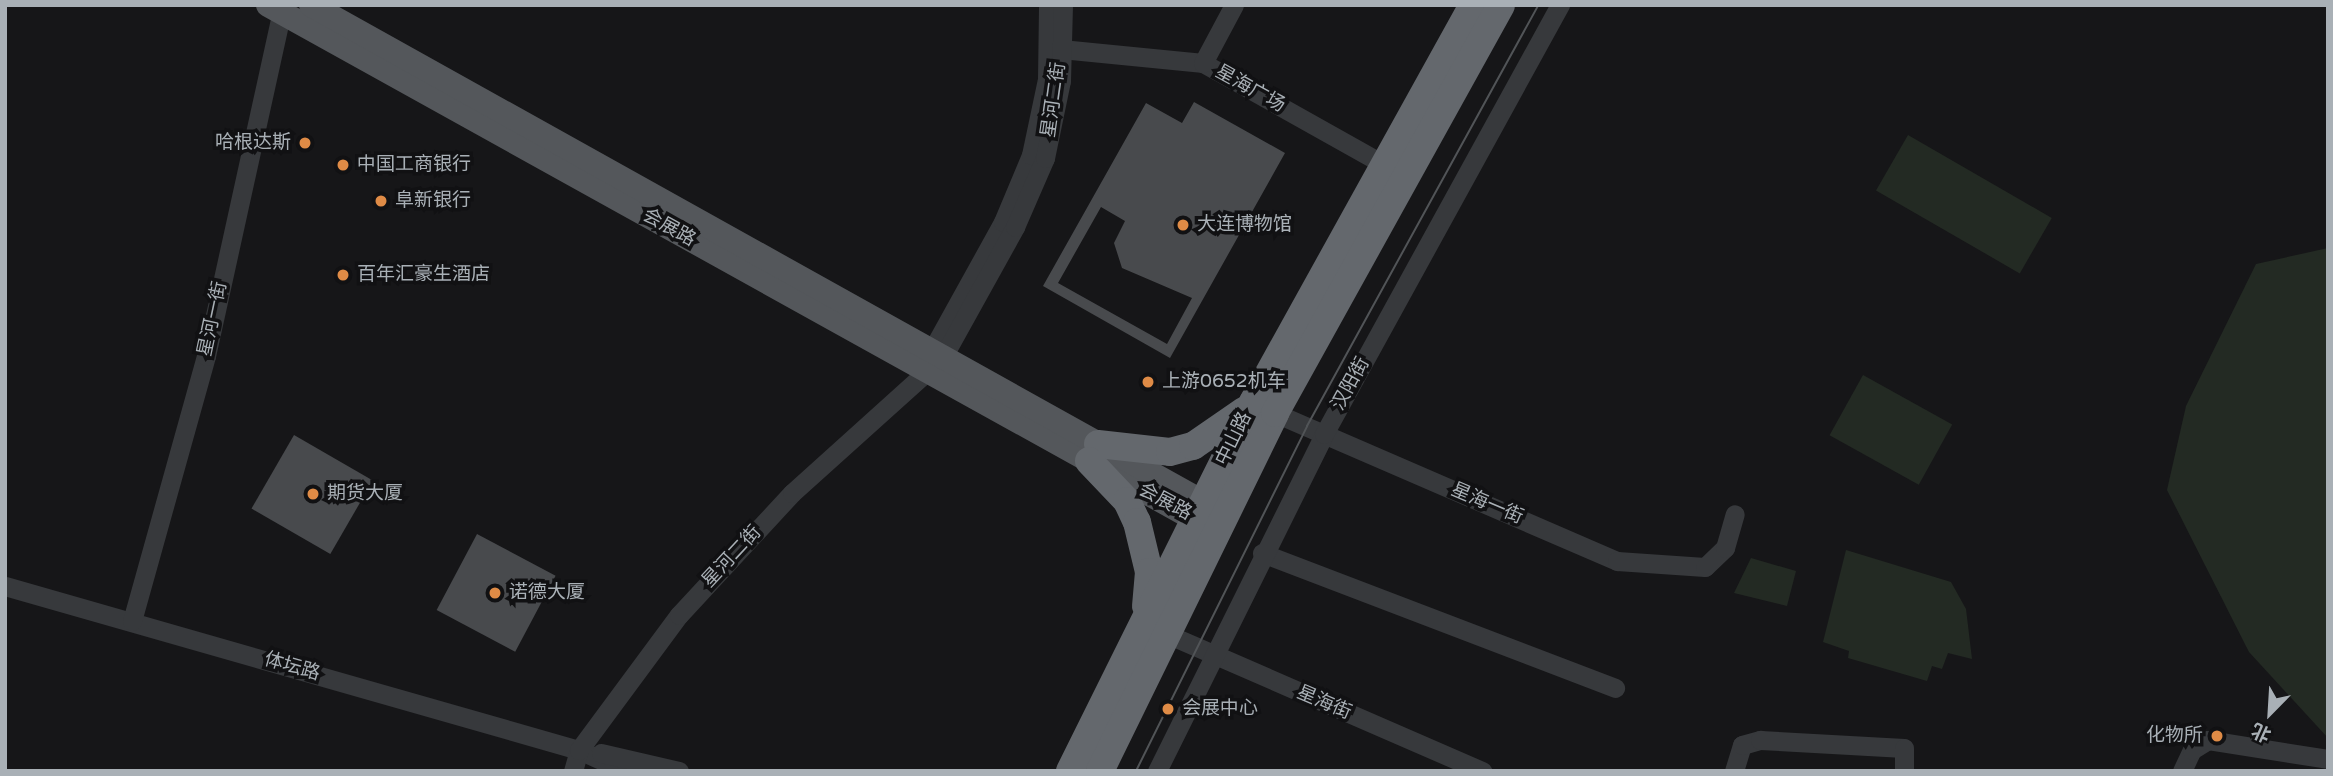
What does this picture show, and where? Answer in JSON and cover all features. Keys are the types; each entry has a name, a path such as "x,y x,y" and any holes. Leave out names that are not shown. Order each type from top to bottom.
{"highway":[{"name":"中山路","path":"1100,771 1154,631 1206,515 1264,407 1385,165 1473,5"},
{"name":"中山路","path":"1264,407 1501,5"},
{"path":"1093,452 1143,452 1193,446 1264,407"},
{"path":"1093,452 1127,501 1145,545 1147,600 1154,631"},
{"name":"中山路","path":"1070,771 1154,631"}],"main road":[{"name":"会展路","path":"311,5 1206,515"},
{"name":"会展路","path":"280,7 932,359"}],"street":[{"name":"星河二街","path":"932,359 1003,222 1031,155 1047,79 1048,5"},
{"name":"星河二街","path":"573,771 579,750 678,615 792,493 932,359 1030,198 1054,122 1063,5"},
{"path":"1203,63 1234,5"},
{"name":"汉阳街","path":"1157,771 1262,553 1324,434 1560,5"},
{"name":"星河一街","path":"132,621 206,356 280,7"},
{"name":"星海广场","path":"1061,49 1203,63 1385,165"},
{"name":"星海一街","path":"1264,407 1617,561 1705,567 1725,548 1735,514"},
{"path":"1262,553 1615,688"},
{"name":"体坛路","path":"5,586 579,750 679,771"},
{"name":"星海街","path":"1154,631 1482,771"},
{"path":"1734,771 1742,744 1760,740 1904,748 1904,771"},
{"path":"2182,771 2192,750 2208,740 2328,760"},
{"name":"体坛路","path":"579,750 625,771"}],"shaded area":[{"path":"1908,135 2052,218 2020,273 1876,190"},
{"path":"2328,248 2328,738 2249,652 2167,490 2186,406 2256,264"},
{"path":"1863,375 1952,424 1919,485 1830,435"},
{"path":"1846,550 1951,582 1966,609 1972,659 1948,653 1942,669 1932,666 1927,681 1848,658 1849,651 1823,642"},
{"path":"1751,558 1796,571 1787,606 1734,593"}],"building":[{"name":"大连博物馆","path":"1194,102 1285,153 1170,358 1043,286 1146,103 1182,123","holes":["1101,207 1125,221 1114,243 1122,268 1192,298 1167,344 1058,283"]},
{"name":"期货大厦","path":"294,435 373,480 330,554 252,509"},
{"name":"诺德大厦","path":"477,534 556,576 515,652 437,610"}],"tram line":[{"path":"1136,771 1307,426 1538,5"}],"place":[{"name":"哈根达斯","path":"305,143"},
{"name":"中国工商银行","path":"343,165"},
{"name":"阜新银行","path":"381,201"},
{"name":"大连博物馆","path":"1183,225"},
{"name":"百年汇豪生酒店","path":"343,275"},
{"name":"上游0652机车","path":"1148,382"},
{"name":"期货大厦","path":"313,494"},
{"name":"诺德大厦","path":"495,593"},
{"name":"会展中心","path":"1168,709"},
{"name":"化物所","path":"2217,736"}]}
